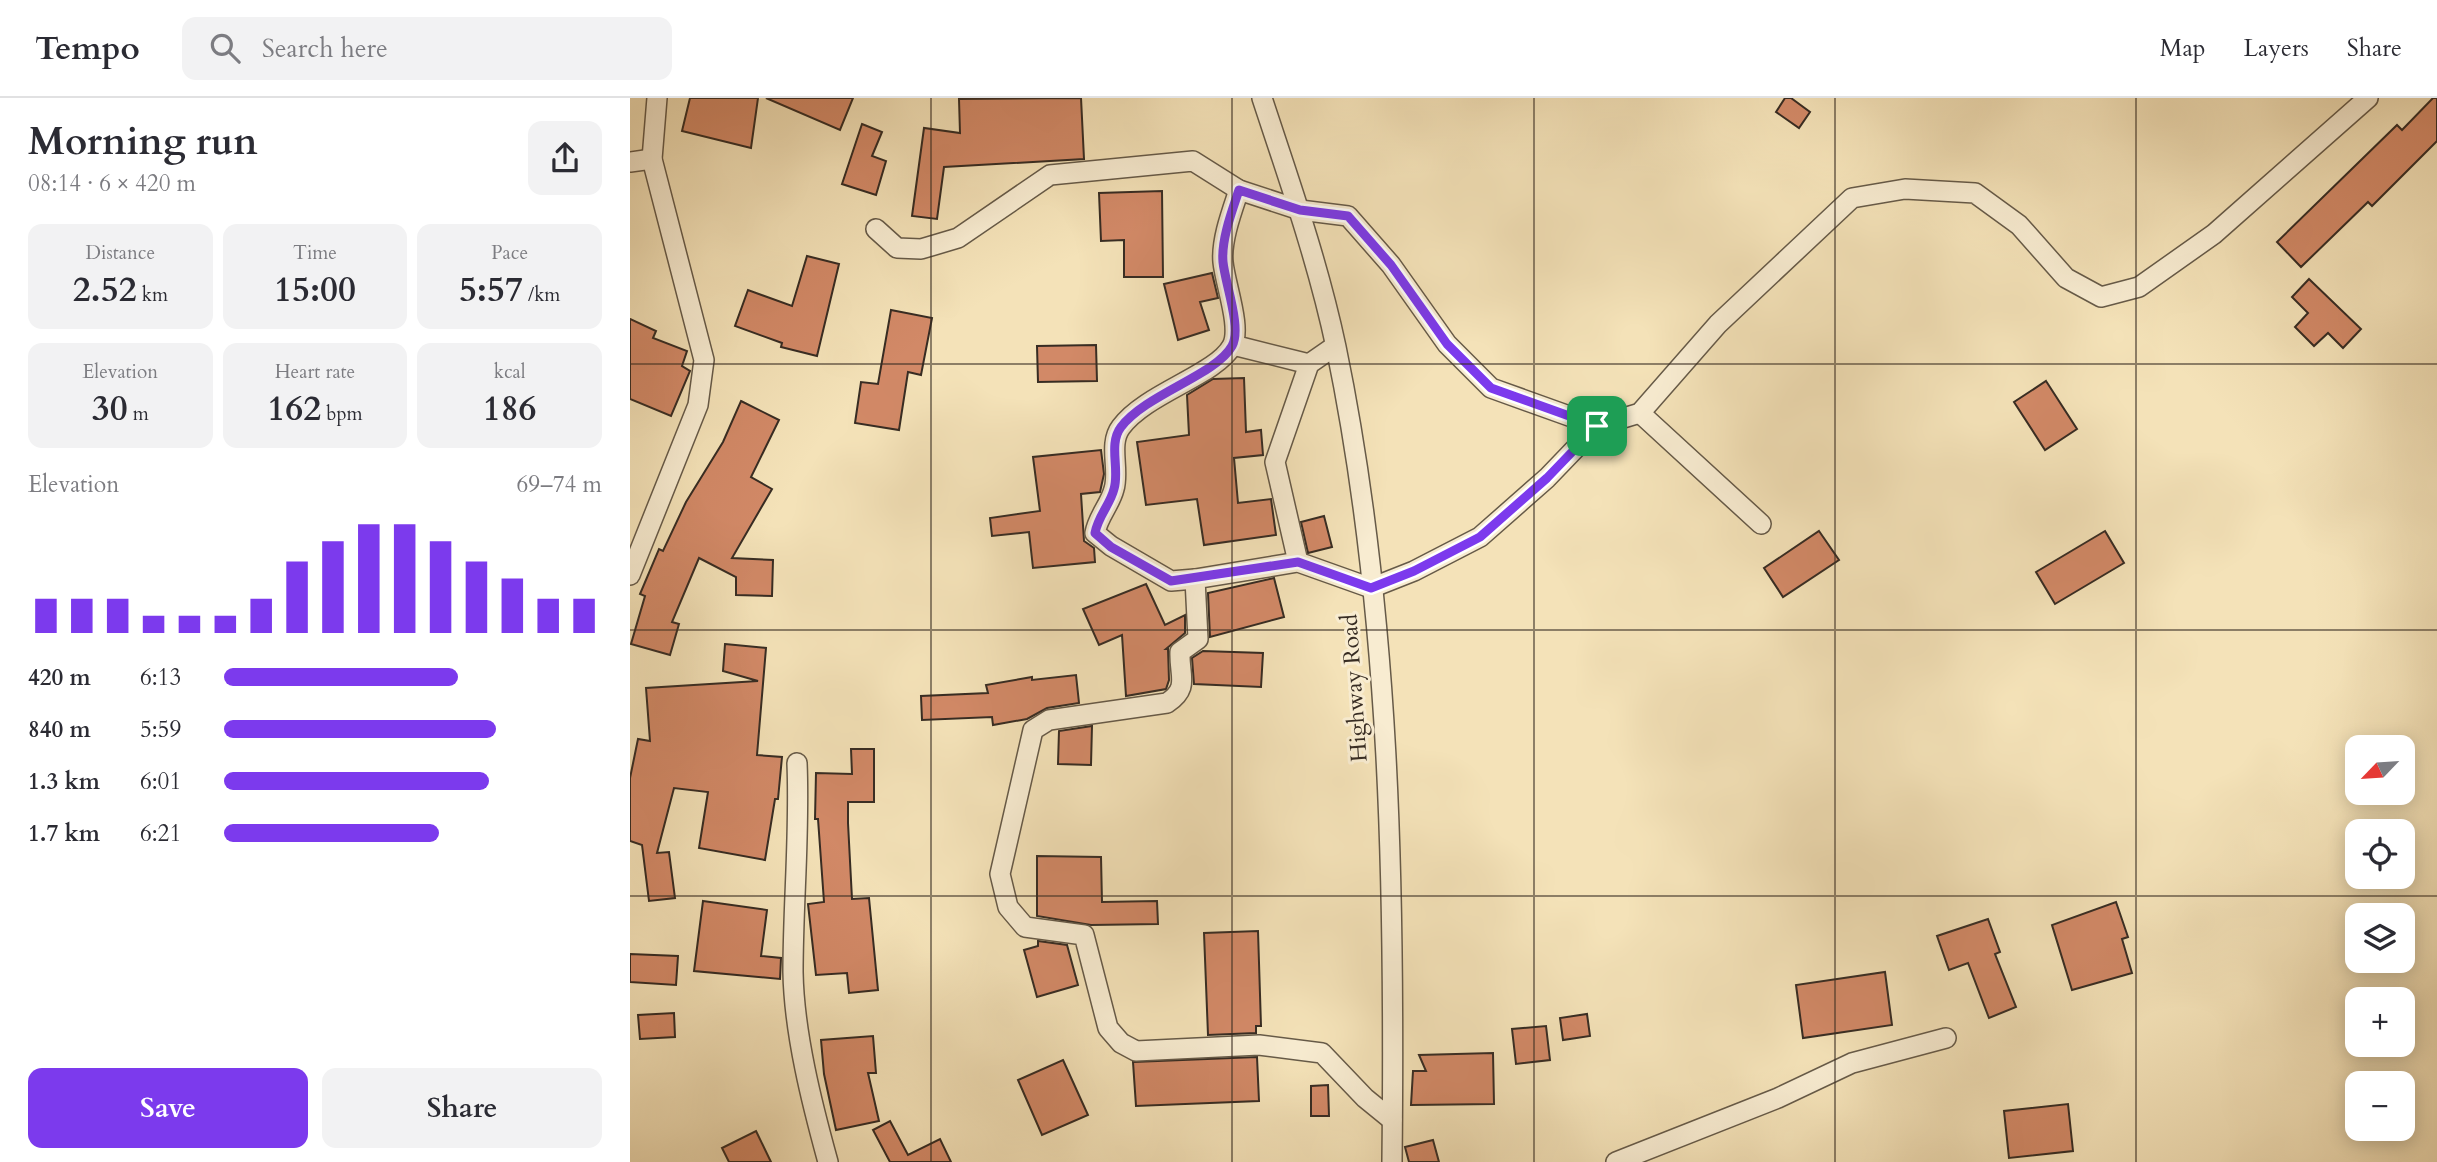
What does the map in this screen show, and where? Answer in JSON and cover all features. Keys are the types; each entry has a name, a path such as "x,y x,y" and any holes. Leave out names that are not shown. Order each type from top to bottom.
{"street":[{"path":"630,575 698,405 704,360 652,159 657,98"},
{"name":"Highway Road","path":"1262,98 1300,210 1335,346 1367,534 1383,732 1393,939 1391,1162"},
{"path":"1239,190 1231,213 1223,260 1235,325 1233,345 1222,358 1137,409 1119,429 1114,452 1115,488 1097,523 1095,533 1111,547 1171,581 1298,562 1371,588 1414,571 1480,537 1547,478 1597,426 1640,413 1717,324 1853,198 1905,189 1975,193 2019,225 2066,278 2101,296 2138,287 2214,234 2368,98"},
{"path":"630,162 652,159"},
{"path":"876,229 897,248 920,249 958,238 1050,175 1193,161 1239,190 1300,210 1348,216 1391,265 1447,344 1491,388 1597,426"},
{"path":"1233,345 1309,364"},
{"path":"1298,562 1275,462 1309,364 1335,346"},
{"path":"1640,413 1761,524"},
{"path":"1195,579 1198,639 1180,652 1183,687 1176,696 1167,703 1049,720 1033,730 1000,874 1008,906 1026,927 1084,935 1108,1028 1121,1043 1136,1051 1259,1045 1322,1053 1365,1098 1392,1120"},
{"path":"797,763 800,814 793,974 810,1095 828,1162"},
{"path":"1616,1162 1778,1098 1852,1063 1946,1038"}],"building":[{"path":"690,98 758,98 751,148 682,131"},
{"path":"766,98 853,98 840,130"},
{"path":"1081,98 1084,159 944,167 937,219 912,216 924,128 960,133 959,99"},
{"path":"1785,98 1791,98 1810,112 1799,128 1776,112"},
{"path":"2433,98 2437,98 2437,141 2372,206 2368,202 2301,267 2277,242 2397,125 2402,130"},
{"path":"862,124 882,132 872,156 886,161 876,195 842,184"},
{"path":"1162,191 1163,277 1124,277 1124,240 1101,241 1099,193"},
{"path":"807,256 839,264 817,356 781,347 782,343 735,326 748,290 792,306"},
{"path":"1212,273 1218,298 1200,302 1209,330 1178,340 1164,284"},
{"path":"2309,279 2361,329 2343,348 2328,333 2314,346 2295,327 2308,313 2292,297"},
{"path":"891,310 932,318 921,375 908,372 899,430 855,423 861,382 878,384"},
{"path":"630,319 656,331 653,338 687,351 682,366 690,371 671,416 630,399"},
{"path":"1096,345 1097,381 1038,382 1037,346"},
{"path":"1244,378 1246,432 1261,430 1263,455 1234,458 1238,503 1271,499 1276,535 1204,545 1197,499 1146,505 1137,442 1189,435 1187,395 1213,379"},
{"path":"2046,381 2077,429 2045,450 2014,402"},
{"path":"741,401 779,420 751,477 772,489 732,558 773,560 772,596 736,595 736,577 699,558 672,622 679,624 670,655 631,644 645,596 640,594 659,549 663,551 686,502 723,442"},
{"path":"1101,450 1104,474 1100,492 1081,494 1084,541 1094,548 1095,562 1033,568 1029,532 992,536 990,518 1040,511 1033,457"},
{"path":"1324,516 1332,547 1308,553 1301,522"},
{"path":"1819,531 1839,560 1783,597 1764,568"},
{"path":"2105,531 2124,563 2055,604 2036,572"},
{"path":"1274,578 1284,617 1210,637 1208,593"},
{"path":"1146,584 1165,625 1185,615 1185,633 1166,649 1169,680 1166,689 1126,696 1122,635 1099,645 1083,609"},
{"path":"725,644 766,648 757,755 782,757 778,799 775,799 765,860 699,848 708,792 674,788 657,853 669,852 675,898 649,901 642,845 630,841 630,778 638,739 650,741 646,688 758,681 723,671"},
{"path":"1203,651 1263,653 1261,687 1194,684 1192,658"},
{"path":"1076,675 1079,703 1047,708 1027,719 993,725 992,717 922,720 921,696 988,693 986,685 1032,677 1032,680"},
{"path":"1092,726 1091,765 1058,764 1059,731"},
{"path":"851,749 874,749 874,802 848,802 848,823 852,899 869,898 878,990 849,993 847,973 816,975 808,904 824,902 818,819 815,819 816,773 852,774"},
{"path":"1037,856 1101,857 1102,902 1157,901 1158,924 1091,925 1037,916"},
{"path":"703,901 767,910 761,956 781,958 780,979 694,971"},
{"path":"2116,902 2128,937 2122,939 2132,973 2072,990 2052,925"},
{"path":"1988,919 2000,952 1995,954 2016,1007 1989,1018 1968,963 1949,970 1937,936"},
{"path":"1258,931 1261,1026 1256,1026 1256,1033 1208,1035 1204,933"},
{"path":"1038,941 1067,945 1078,985 1037,997 1024,950 1038,946"},
{"path":"630,954 678,956 676,985 630,982"},
{"path":"1885,972 1892,1025 1803,1038 1796,985"},
{"path":"674,1013 675,1037 640,1039 638,1015"},
{"path":"1587,1014 1590,1036 1563,1040 1560,1018"},
{"path":"1546,1026 1550,1060 1516,1064 1512,1029"},
{"path":"873,1036 876,1073 868,1073 879,1121 836,1130 824,1074 821,1040"},
{"path":"1493,1053 1494,1104 1411,1105 1413,1071 1426,1071 1419,1055"},
{"path":"1257,1057 1259,1101 1136,1106 1133,1062"},
{"path":"1063,1060 1088,1115 1042,1135 1018,1080"},
{"path":"1328,1085 1329,1116 1311,1116 1311,1086"},
{"path":"2068,1104 2073,1151 2009,1158 2004,1111"},
{"path":"890,1121 908,1155 940,1139 951,1162 890,1162 873,1130"},
{"path":"756,1131 771,1162 729,1162 722,1148"},
{"path":"1433,1140 1439,1162 1409,1162 1405,1147"}],"route":[{"path":"1239,190 1300,210 1348,216 1391,265 1447,344 1491,388 1597,426 1547,478 1480,537 1414,571 1371,588 1298,562 1171,581 1111,547 1095,533 1097,523 1115,488 1114,452 1119,429 1137,409 1222,358 1233,345 1235,325 1223,260 1231,213 1239,190"}]}
